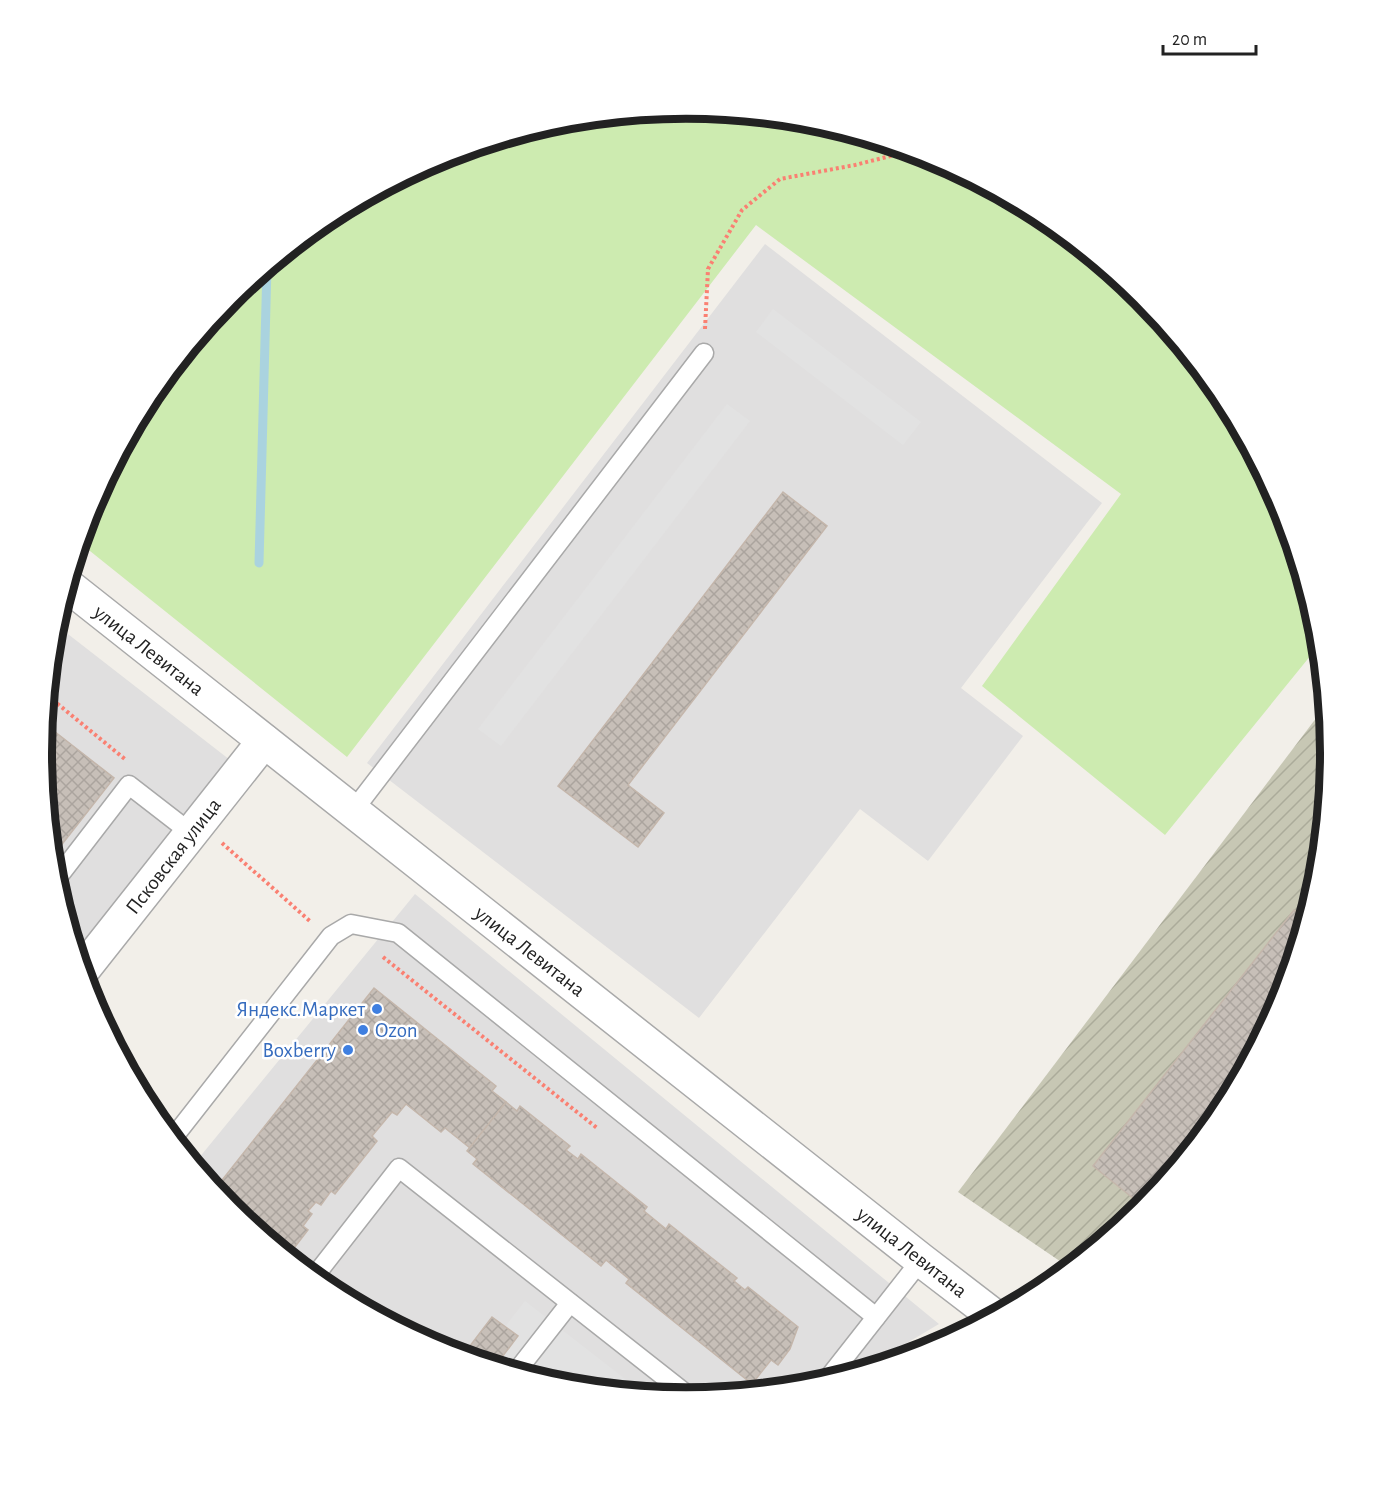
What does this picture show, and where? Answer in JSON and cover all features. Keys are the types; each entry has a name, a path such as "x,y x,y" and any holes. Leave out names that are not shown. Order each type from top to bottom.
{"street":[{"name":"улица Левитана","path":"74,590 987,1311"},
{"name":"Псковская улица","path":"88,963 264,741"}],"lane":[{"path":"353,811 704,354"},
{"path":"64,870 129,785 191,833"},
{"path":"178,1131 331,936 351,924 398,933 876,1317"},
{"path":"320,1270 399,1168 677,1387"},
{"path":"835,1369 921,1260"},
{"path":"522,1365 570,1303"}],"path":[{"path":"704,354 708,269 742,210 780,179 895,155"},
{"path":"378,953 602,1132"}],"shaded area":[{"path":"765,244 1102,503 961,688 1023,736 928,861 860,809 699,1018 367,763"},
{"path":"773,309 921,422 903,445 756,332"},
{"path":"727,404 750,421 501,746 478,729"},
{"path":"65,631 230,760 83,946 65,877 54,794 52,753 54,712"},
{"path":"1319,714 1319,794 1315,836 1299,917 1287,957 1272,996 1236,1070 1189,1139 1135,1201 1105,1230 1062,1263 958,1192"},
{"path":"415,894 939,1324 890,1353 810,1375 769,1382 728,1386 645,1386 563,1375 522,1365 444,1339 369,1302 334,1280 268,1230 199,1158"},
{"path":"525,1301 632,1385 563,1375 484,1353"}],"green space":[{"path":"645,120 728,120 810,131 851,141 929,167 967,184 1039,226 1072,250 1105,276 1163,335 1214,401 1236,436 1272,510 1287,549 1299,589 1312,654 1165,835 982,686 1121,494 756,225 347,757 86,548 101,510 137,436 184,367 238,305 268,276 301,250 370,204 444,167 522,141 604,124"}],"building":[{"path":"783,492 827,526 628,785 664,813 638,847 558,786"},
{"path":"53,730 114,778 60,847 54,794"},
{"path":"1294,910 1300,915 1299,917 1272,996 1236,1070 1189,1139 1136,1200 1093,1166"},
{"path":"374,988 496,1086 492,1091 506,1102 470,1148 445,1128 441,1132 406,1104 397,1115 392,1112 372,1136 377,1141 335,1194 331,1191 321,1205 316,1202 308,1211 312,1214 303,1226 308,1230 293,1250 268,1230 220,1182"},
{"path":"506,1102 517,1111 520,1106 570,1146 566,1150 578,1159 581,1154 647,1207 644,1211 666,1229 669,1224 737,1278 734,1281 745,1290 748,1287 798,1327 790,1349 778,1365 771,1360 752,1384 626,1283 629,1279 606,1260 601,1266 473,1164 477,1159 467,1151"},
{"path":"492,1317 518,1336 501,1359 468,1348"}],"waterway":[{"path":"259,563 267,277"}],"place":[{"name":"Яндекс.Маркет","path":"377,1009"},
{"name":"Ozon","path":"363,1030"},
{"name":"Boxberry","path":"348,1050"}]}
